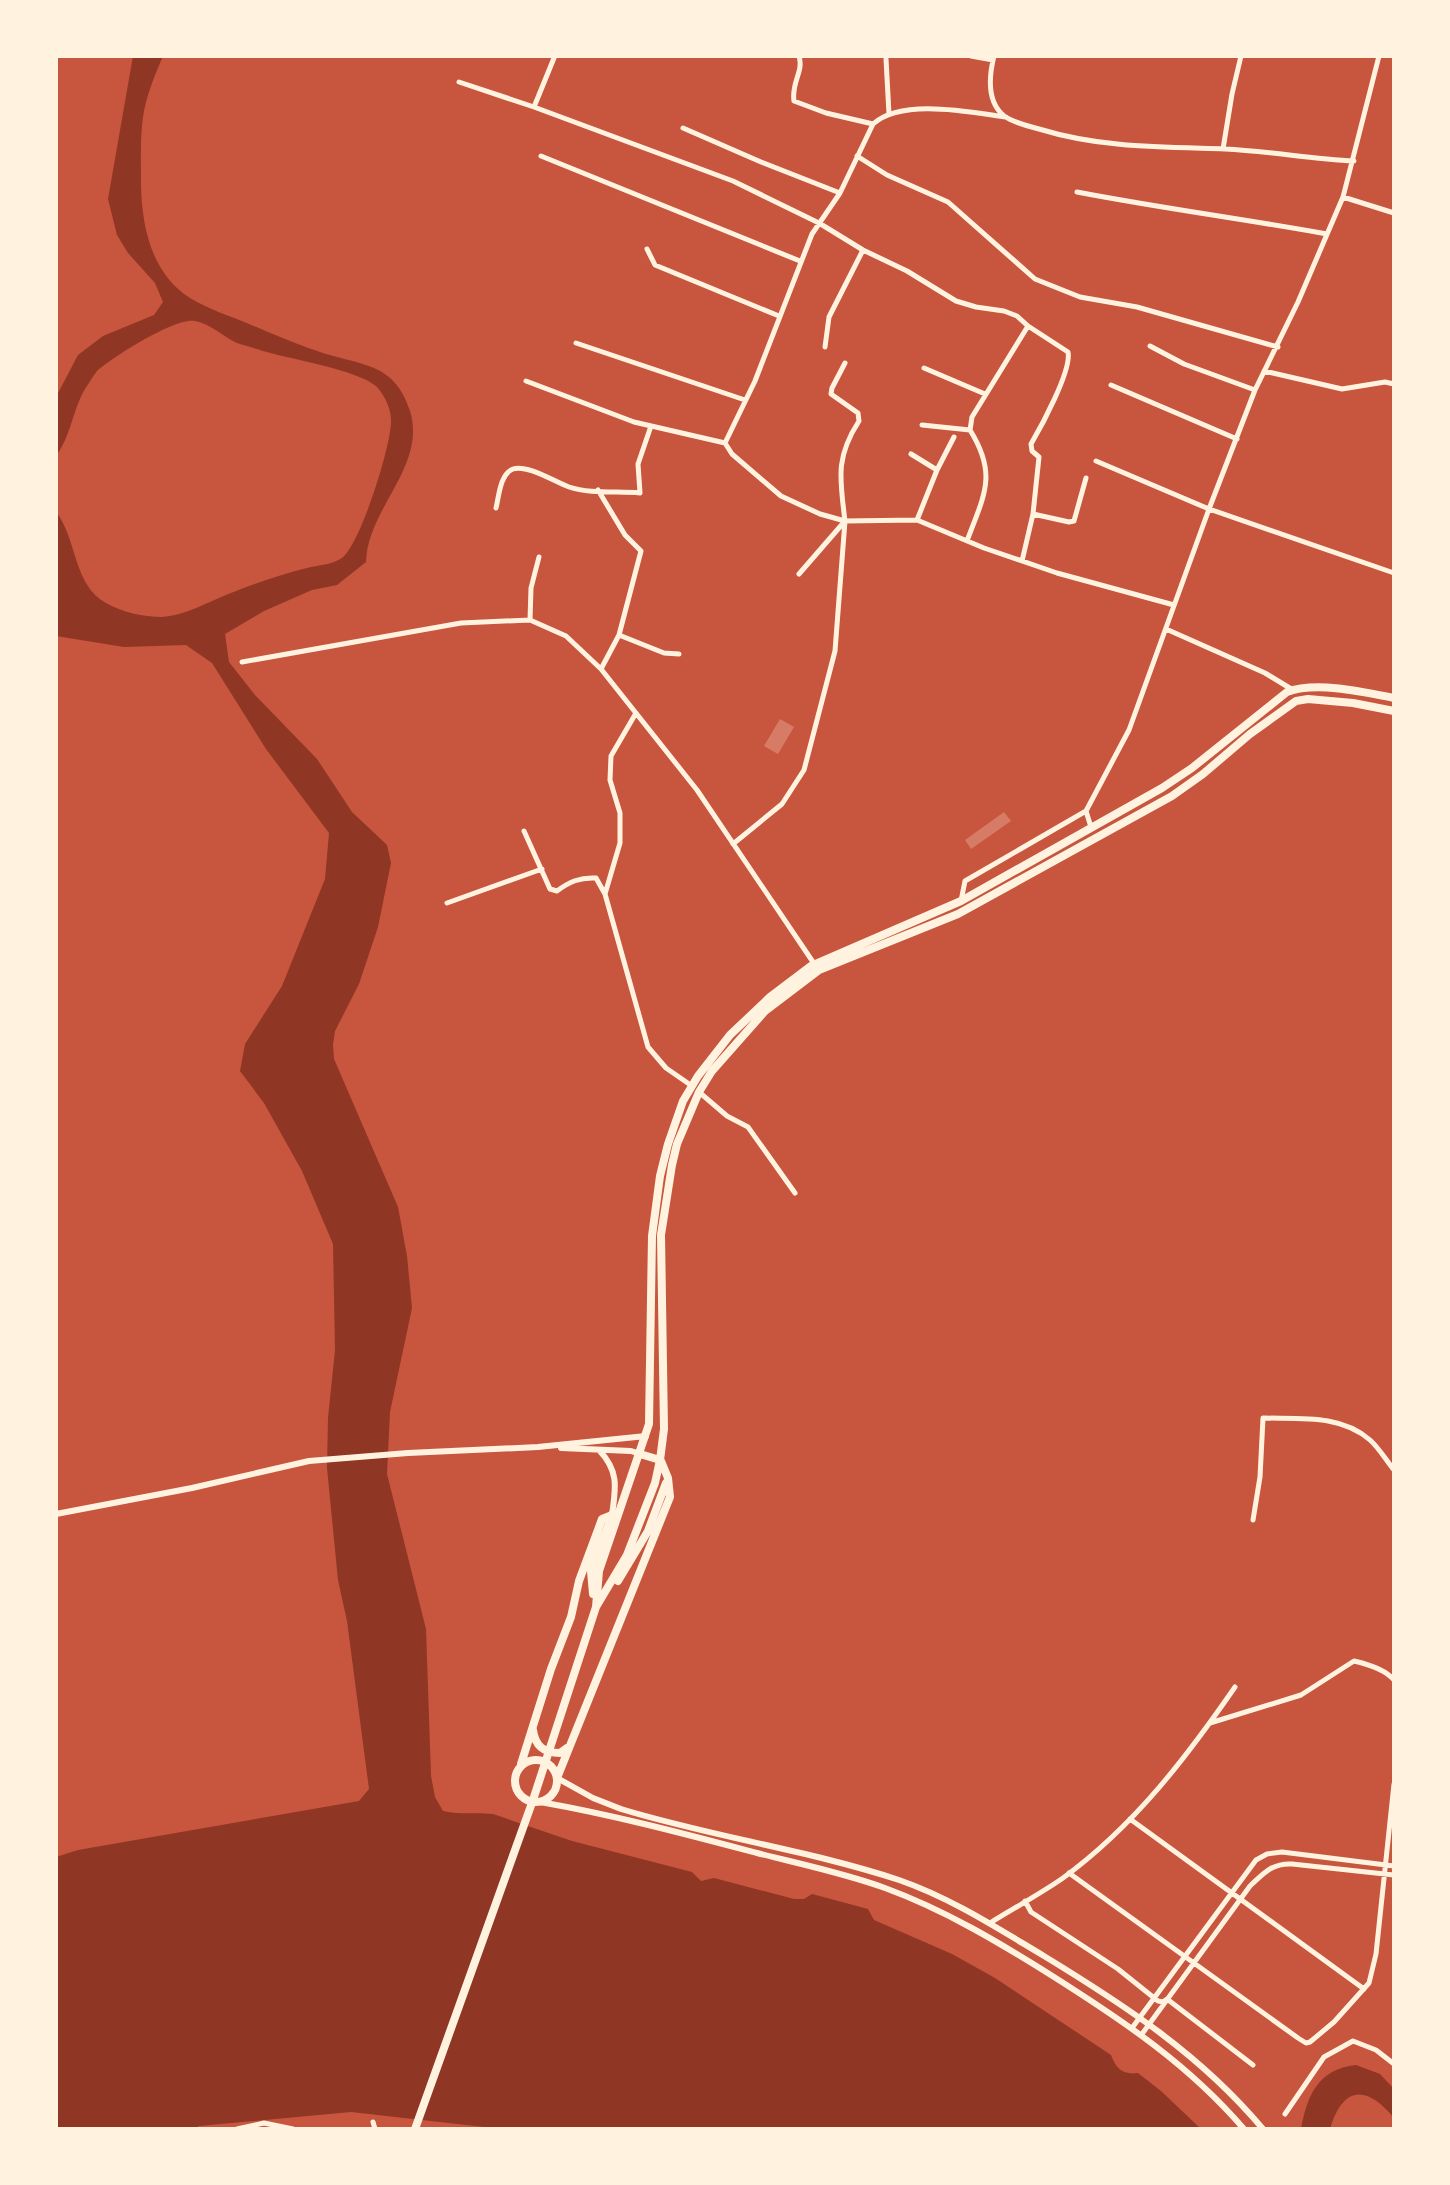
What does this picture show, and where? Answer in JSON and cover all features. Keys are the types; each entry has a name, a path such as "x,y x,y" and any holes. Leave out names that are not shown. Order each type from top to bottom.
{"main road":[{"path":"596,1607 599,1570 646,1436 651,1412 654,1210 668,1144 683,1101 695,1089 730,1035 770,997 817,967 961,901 1185,773 1263,709 1293,690 1326,688 1394,698"},
{"path":"1293,690 1308,699"},
{"path":"817,967 958,914 1172,796 1296,701 1308,699 1353,703 1394,711"},
{"path":"1091,827 1095,837"},
{"path":"958,914 961,901"},
{"path":"415,2129 533,1800 596,1607 627,1555 655,1483 663,1437 661,1235 666,1192 677,1144 695,1089"},
{"path":"646,1436 663,1437"},
{"path":"612,1515 602,1519 579,1581 571,1617 521,1764 514,1776 516,1790 526,1800 540,1802 552,1795 556,1788 564,1758 670,1497 668,1478 660,1460 640,1454"},
{"path":"596,1607 618,1582 632,1560 648,1531 668,1478"},
{"path":"596,1607 591,1571 612,1515 623,1501"},
{"path":"533,1727 537,1744 542,1749 560,1753 569,1746"},
{"path":"553,1768 564,1758"},
{"path":"521,1764 541,1760 553,1768 557,1778"}],"street":[{"path":"799,56 801,63 792,90 794,101 826,113 873,124"},
{"path":"971,56 993,58 991,89 994,105 1006,117"},
{"path":"1223,149 1241,56"},
{"path":"961,901 965,881 1086,811 1129,730 1255,390 1278,347 1343,197 1379,56"},
{"path":"534,107 554,58"},
{"path":"886,60 889,114"},
{"path":"459,82 733,181 819,223 956,301 1017,316 1068,352 1070,359 1051,407 1031,444 1032,451 1039,457 1033,514 1022,561"},
{"path":"725,443 755,382 812,234 840,193 873,124 889,114 902,110 921,110 1006,117 1074,140 1125,146 1223,149 1353,161"},
{"path":"683,128 840,193"},
{"path":"541,156 800,261"},
{"path":"857,156 887,175 948,202 1035,279 1080,297 1137,307 1278,347"},
{"path":"1077,192 1328,234"},
{"path":"1343,197 1394,213"},
{"path":"647,249 655,265 779,316"},
{"path":"825,347 828,317 863,250"},
{"path":"967,541 983,497 987,469 982,449 970,429 972,417 1028,326"},
{"path":"576,343 745,400"},
{"path":"1150,346 1184,364 1255,390"},
{"path":"733,844 782,804 804,770 835,651 845,521 839,466 850,436 859,421 858,413 831,394 845,363"},
{"path":"924,368 985,394"},
{"path":"1264,371 1342,389 1385,382 1394,384"},
{"path":"526,381 593,408 650,426 725,443 732,454 781,496 820,514 845,521 917,520 1057,573 1174,604"},
{"path":"1111,385 1237,439"},
{"path":"922,425 970,429"},
{"path":"496,508 502,482 513,469 527,469 573,488 640,493 638,464 650,426"},
{"path":"917,520 954,437"},
{"path":"911,454 937,470"},
{"path":"1096,461 1209,509 1394,573"},
{"path":"1033,514 1074,521 1086,478"},
{"path":"598,490 625,535 641,551 619,635 601,669"},
{"path":"799,573 845,521"},
{"path":"530,620 531,588 539,556"},
{"path":"243,662 461,623 530,620 566,636 601,669 697,790 817,967"},
{"path":"1166,629 1265,673 1293,690"},
{"path":"619,635 664,653 679,654"},
{"path":"605,894 620,843 620,813 610,780 611,756 636,713"},
{"path":"1086,811 1091,827"},
{"path":"524,831 550,889 556,891 572,881 596,878 605,894 648,1047 666,1068 727,1116 748,1127 795,1193"},
{"path":"447,903 542,869"},
{"path":"1253,1520 1260,1477 1263,1418 1318,1419 1348,1426 1369,1439 1394,1470"},
{"path":"56,1514 192,1488 309,1461 538,1447 646,1436"},
{"path":"538,1447 631,1451 640,1454"},
{"path":"599,1450 610,1462 613,1470 615,1492 612,1515"},
{"path":"1210,1723 1301,1695 1354,1661 1365,1663 1390,1675 1394,1680"},
{"path":"990,1923 1069,1873 1130,1819 1188,1755 1235,1687"},
{"path":"557,1778 607,1804 638,1814 849,1865 927,1891 990,1923 1140,2017 1197,2060 1246,2108 1263,2129"},
{"path":"1069,1873 1306,2043 1310,2042 1334,2022 1369,1983 1376,1954 1394,1784"},
{"path":"540,1802 608,1814 846,1877 884,1888 929,1906 975,1929 1142,2034 1204,2086 1244,2129"},
{"path":"1130,1819 1364,1989"},
{"path":"1132,2028 1256,1860 1267,1854 1282,1853 1394,1866"},
{"path":"1142,2034 1250,1885 1268,1869 1279,1863 1394,1875"},
{"path":"846,1877 849,1865"},
{"path":"1025,1901 1031,1912 1118,1969 1154,1998 1160,2002 1167,1999"},
{"path":"1167,1999 1253,2065"},
{"path":"1286,2114 1324,2057 1353,2041 1376,2050 1394,2064"},
{"path":"237,2129 264,2123 293,2129"}],"shaded area":[{"path":"133,56 163,56 143,117 141,186 147,234 166,276 190,298 212,309 323,353 377,369 396,384 410,411 413,431 410,450 404,469 376,524 366,562 337,585 312,590 264,611 225,634 229,662 255,695 317,759 352,812 387,845 391,863 378,927 359,984 335,1031 333,1045 334,1059 398,1207 407,1256 412,1308 390,1412 387,1474 426,1629 431,1776 435,1797 443,1811 493,1814 572,1841 692,1872 701,1881 714,1878 794,1899 804,1899 812,1894 868,1909 874,1920 952,1954 995,1978 1111,2055 1121,2070 1138,2073 1201,2129 502,2129 351,2112 199,2126 194,2129 56,2129 56,1857 78,1850 359,1801 369,1789 347,1621 338,1580 327,1468 328,1418 335,1350 333,1244 302,1171 264,1103 240,1071 245,1044 282,986 325,879 329,833 266,749 212,663 186,645 124,647 56,636 56,512 68,535 81,573 95,595 112,606 133,613 162,617 178,614 266,580 342,558 357,534 374,493 390,432 391,416 383,394 368,381 338,370 239,344 206,325 186,321 144,339 97,371 81,397 56,456 56,397 78,355 103,336 154,315 163,302 155,283 128,253 117,235 108,199"},
{"path":"1356,2065 1380,2074 1394,2089 1394,2118 1374,2100 1365,2095 1357,2095 1349,2097 1342,2104 1330,2129 1301,2129 1316,2086 1332,2072"}],"building":[{"path":"780,719 794,727 778,754 764,746"},
{"path":"1004,812 1011,821 971,849 965,840"}]}
